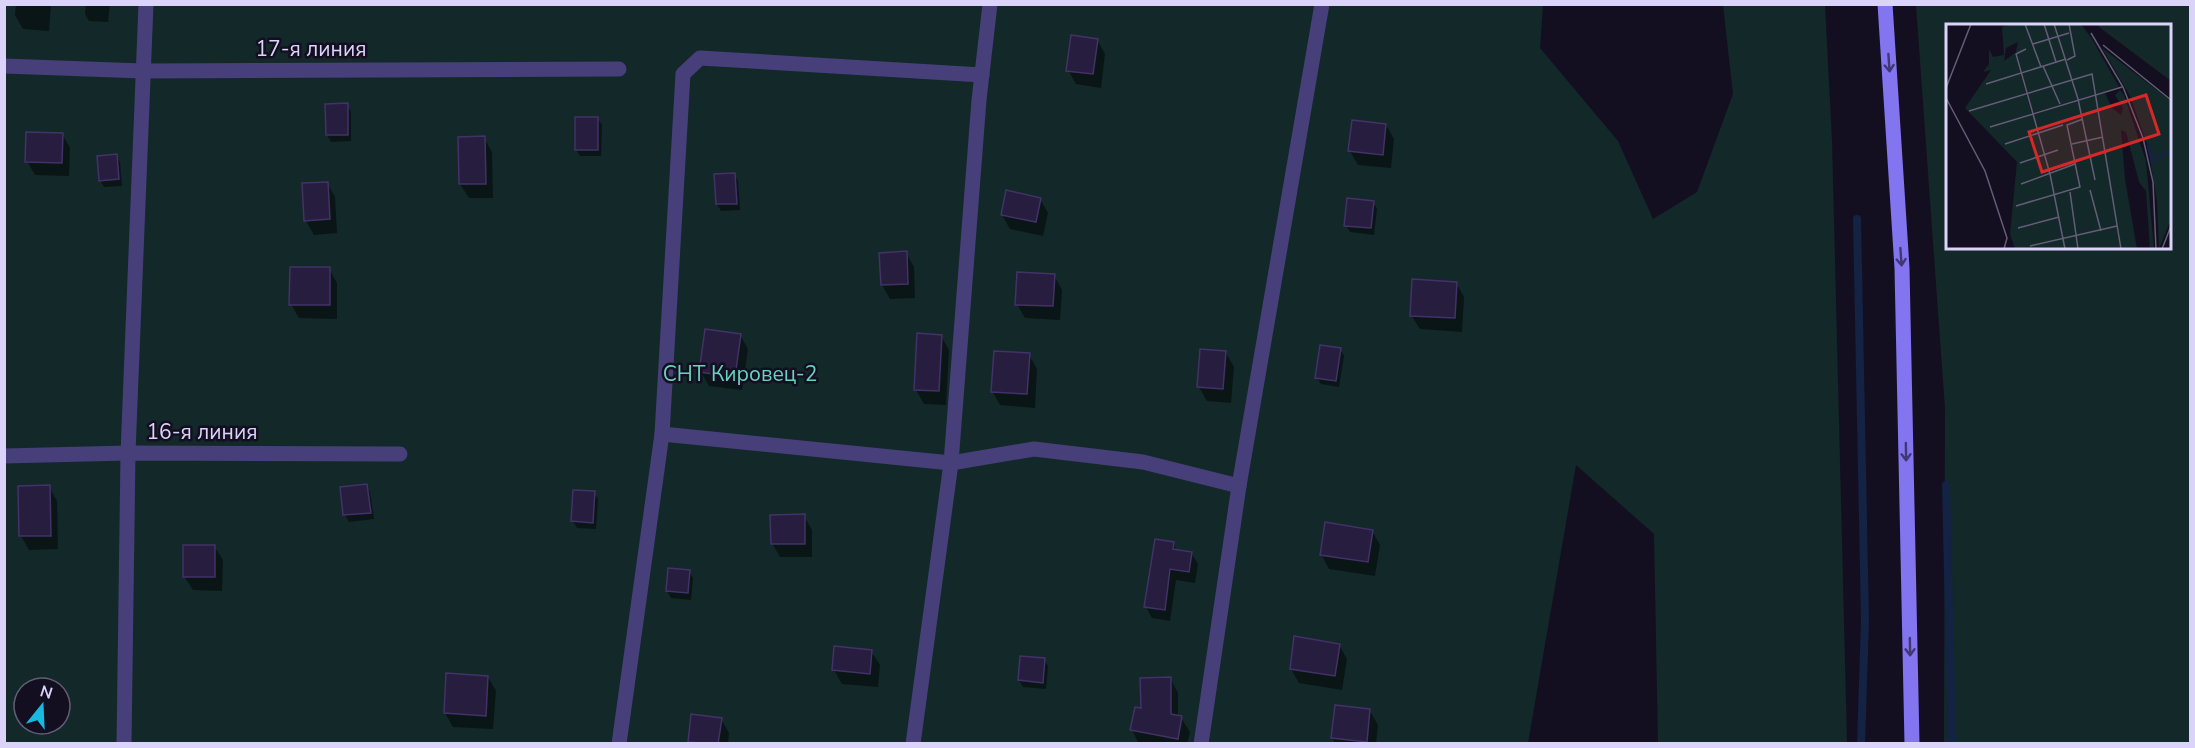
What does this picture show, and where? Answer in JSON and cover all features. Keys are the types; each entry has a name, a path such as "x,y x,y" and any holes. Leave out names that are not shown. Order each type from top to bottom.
{"main road":[{"path":"1885,4 1902,268 1912,744"}],"street":[{"path":"124,744 128,453 146,4"},
{"path":"913,744 951,464 982,75 990,4"},
{"path":"1201,744 1239,486 1322,4"},
{"path":"619,744 662,434 683,74 700,58 982,75"},
{"name":"17-я линия","path":"4,66 143,71 619,69"},
{"path":"662,434 951,464 1034,448 1143,462 1239,486"},
{"name":"16-я линия","path":"4,456 128,453 400,454"}],"green space":[{"name":"СНТ Кировец-2","path":"4,5 1543,5 1540,48 1618,141 1653,219 1697,192 1733,94 1723,5 1825,5 1832,141 1847,743 1658,743 1654,534 1576,465 1528,743 5,743"},
{"path":"1916,5 2190,5 2190,743 1944,743 1945,409"}],"building":[{"path":"1071,35 1098,39 1093,74 1066,71"},
{"path":"348,103 348,135 326,135 325,104"},
{"path":"575,117 598,117 598,150 575,150"},
{"path":"1352,120 1386,124 1383,155 1348,151"},
{"path":"26,132 63,133 62,163 25,162"},
{"path":"485,136 486,184 459,184 458,137"},
{"path":"117,154 119,179 99,181 97,156"},
{"path":"735,173 737,204 716,204 714,174"},
{"path":"328,182 330,219 304,221 302,183"},
{"path":"1006,190 1041,198 1036,222 1001,215"},
{"path":"1347,198 1374,201 1371,228 1344,226"},
{"path":"907,251 908,284 881,285 879,253"},
{"path":"290,267 330,267 330,305 289,305"},
{"path":"1017,272 1055,274 1053,306 1015,305"},
{"path":"1412,279 1457,282 1455,318 1410,316"},
{"path":"705,329 741,334 735,377 699,372"},
{"path":"917,333 942,335 939,391 914,390"},
{"path":"1320,345 1341,348 1336,381 1315,378"},
{"path":"1200,349 1226,351 1223,389 1197,387"},
{"path":"994,351 1030,353 1027,394 991,392"},
{"path":"367,484 371,513 343,515 340,487"},
{"path":"50,485 51,536 19,536 18,486"},
{"path":"573,490 595,491 593,523 571,521"},
{"path":"805,514 805,544 771,544 770,515"},
{"path":"1325,522 1373,530 1368,562 1320,555"},
{"path":"1155,539 1174,542 1173,549 1192,552 1189,572 1170,569 1165,610 1144,607"},
{"path":"183,545 215,545 215,577 183,577"},
{"path":"668,568 690,570 688,593 666,591"},
{"path":"1294,636 1340,644 1335,676 1290,669"},
{"path":"834,646 872,650 870,674 832,670"},
{"path":"1020,656 1045,658 1043,683 1018,680"},
{"path":"446,673 488,676 486,716 444,713"},
{"path":"1171,677 1171,714 1182,716 1178,739 1130,730 1135,707 1141,708 1140,678"},
{"path":"1335,705 1370,709 1367,742 1331,738"},
{"path":"691,714 722,718 718,744 688,742"}],"waterway":[{"path":"1857,219 1865,621 1861,744"},
{"path":"1946,485 1952,744"}]}
